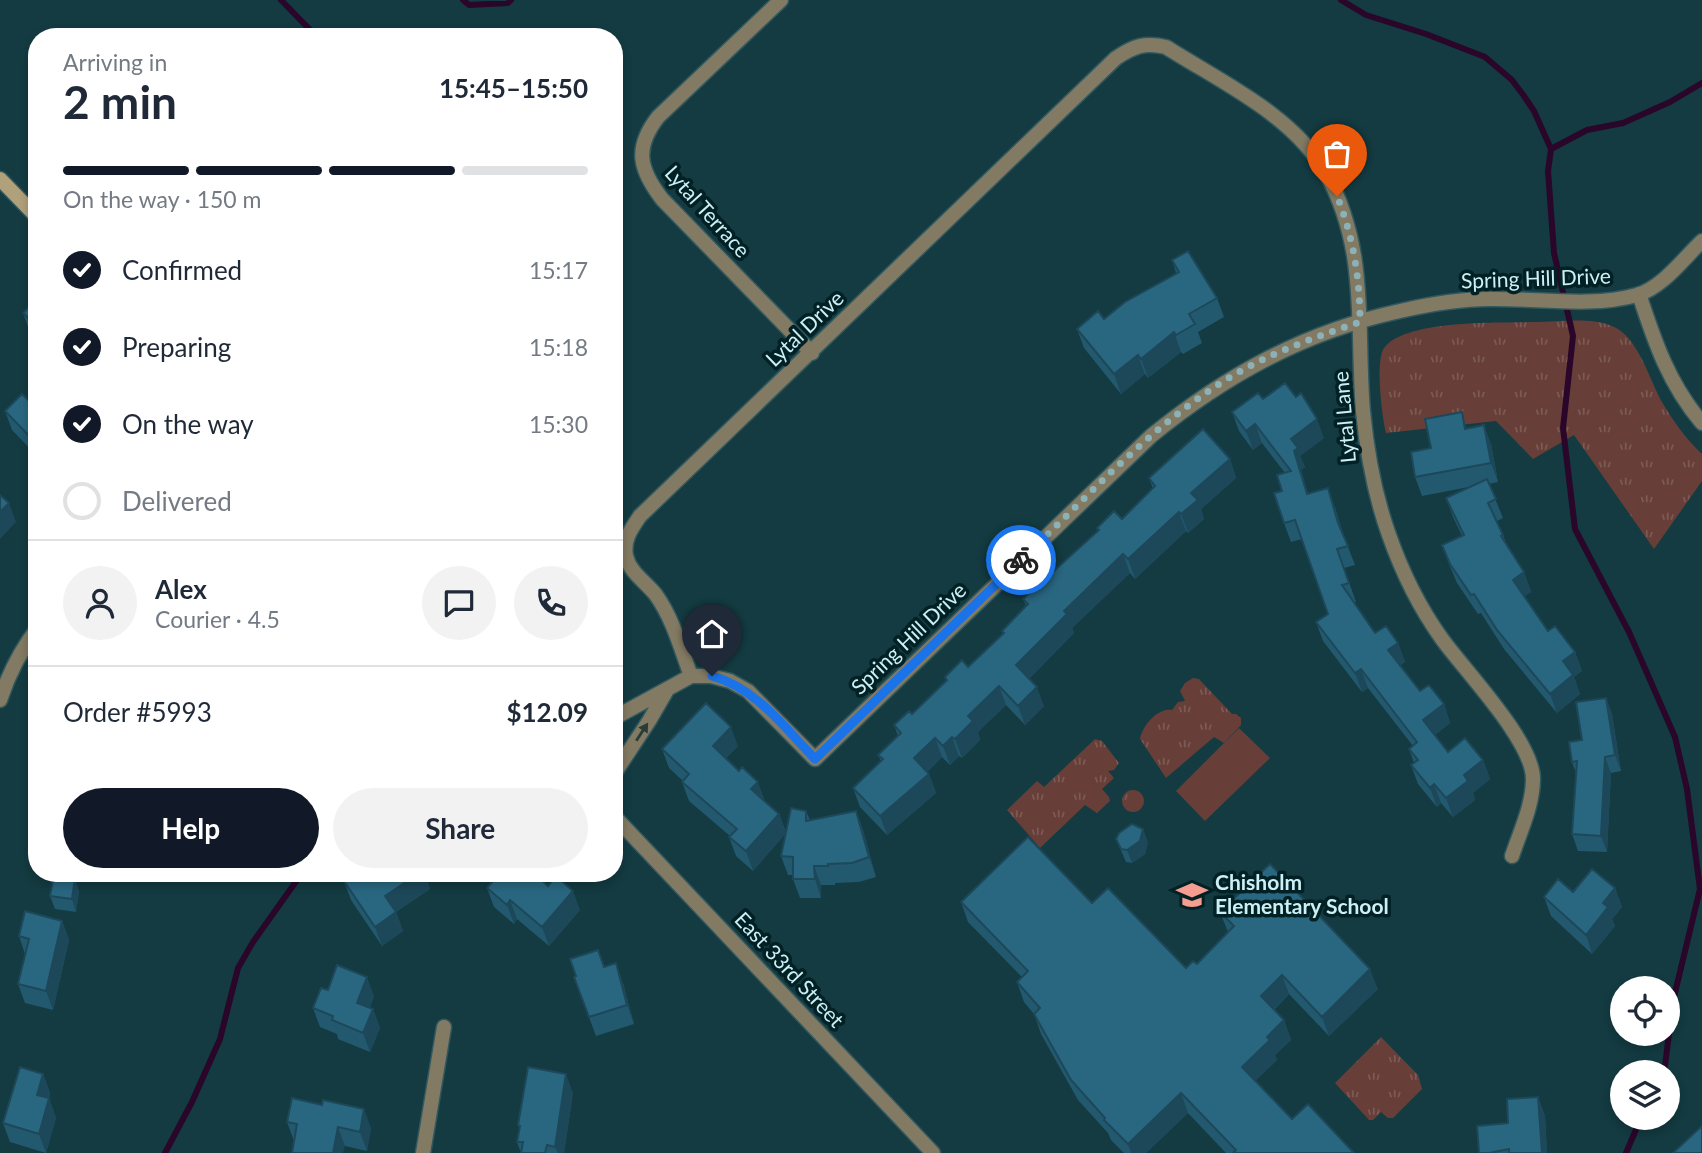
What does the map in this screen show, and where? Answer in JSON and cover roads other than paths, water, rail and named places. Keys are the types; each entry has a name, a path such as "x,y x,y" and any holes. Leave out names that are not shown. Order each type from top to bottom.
{"main road":[{"path":"0,179 28,208"}],"street":[{"name":"Lytal Terrace","path":"781,0 658,117 647,131 642,161 648,181 662,199 812,353"},
{"name":"Lytal Lane","path":"1132,47 1146,44 1166,47 1279,118 1305,144 1328,177 1346,219 1360,290 1363,411 1371,473 1397,556 1423,610 1506,722 1530,764 1533,778 1531,801 1512,856"},
{"name":"Lytal Drive","path":"691,676 670,619 655,594 629,565 625,544 630,530 640,516 1116,58 1132,47"},
{"name":"Spring Hill Drive","path":"691,676 712,676 730,681 748,691 815,759 1151,436 1191,403 1246,368 1316,336 1400,311 1486,299 1596,301 1639,294 1665,278 1702,241"},
{"path":"1639,294 1655,345 1682,399 1702,423"},
{"path":"0,700 8,676 28,641"},
{"path":"623,713 691,676"},
{"path":"623,761 667,689"},
{"name":"East 33rd Street","path":"623,826 933,1153"},
{"path":"423,1153 444,1027"}],"waterway":[{"path":"281,0 308,28"},
{"path":"463,0 469,5 508,3 511,0"},
{"path":"1341,0 1366,15 1485,57 1512,80 1524,96 1534,111 1551,149 1548,171 1554,253 1573,336 1563,428 1575,529 1629,632 1675,737 1687,789 1700,889 1673,1001 1666,1060"},
{"path":"1551,149 1587,130 1623,123 1670,102 1702,83"},
{"path":"165,1153 192,1102 220,1039 238,968 296,882"},
{"path":"1626,1153 1636,1130"}],"place":[{"name":"Chisholm Elementary School","path":"1192,895"}]}
